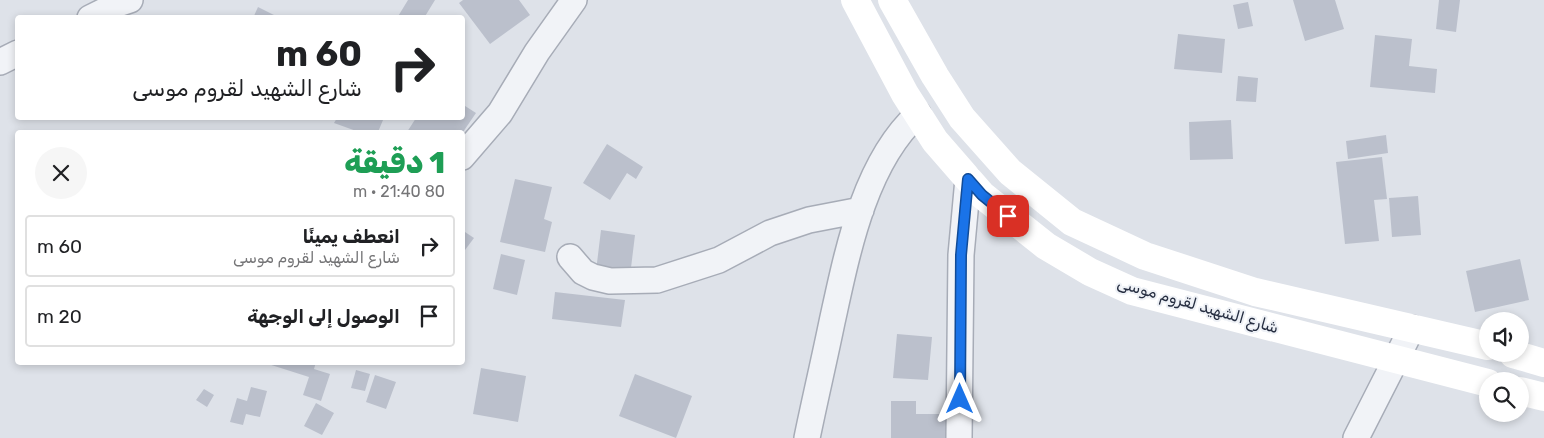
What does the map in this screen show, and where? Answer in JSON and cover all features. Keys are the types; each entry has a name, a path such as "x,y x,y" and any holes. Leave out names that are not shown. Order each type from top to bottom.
{"street":[{"path":"96,15 130,0"},
{"path":"465,154 500,113 537,52 574,0"},
{"name":"شارع الشهيد لقروم موسى","path":"855,0 904,94 935,141 982,195 1046,246 1090,272 1132,291 1479,380"},
{"name":"شارع الشهيد لقروم موسى","path":"892,0 935,76 962,118 1010,172 1072,222 1145,256 1255,292 1479,344"},
{"path":"0,62 15,54"},
{"path":"807,438 856,224 886,153 900,132 918,114"},
{"path":"959,438 961,255 968,179"},
{"path":"570,257 583,272 593,277 610,281 657,280 719,260 770,234 809,220 861,210"},
{"path":"1356,438 1412,328"},
{"path":"1529,359 1544,363"},
{"path":"1529,393 1544,397"}],"building":[{"path":"408,0 435,0 426,15 399,15"},
{"path":"463,0 519,0 530,15 490,44 459,3"},
{"path":"1293,0 1335,0 1344,29 1305,41"},
{"path":"1439,0 1460,0 1456,32 1436,29"},
{"path":"1248,2 1253,26 1238,29 1233,5"},
{"path":"258,7 274,15 254,15"},
{"path":"1178,34 1225,39 1222,73 1174,69"},
{"path":"1375,35 1412,39 1409,66 1437,69 1435,93 1370,87"},
{"path":"1238,76 1258,78 1256,102 1236,101"},
{"path":"465,106 476,113 464,130 408,130 415,120 465,120"},
{"path":"336,120 383,120 379,130 353,130 334,123"},
{"path":"1231,120 1233,159 1190,160 1189,122"},
{"path":"1386,135 1388,153 1348,159 1346,141"},
{"path":"607,144 643,167 636,179 627,173 610,200 583,183"},
{"path":"1382,157 1387,199 1374,200 1379,241 1345,244 1336,162"},
{"path":"515,179 552,187 544,219 552,222 545,252 500,242"},
{"path":"1418,196 1421,235 1392,237 1389,198"},
{"path":"601,230 635,235 630,276 596,271"},
{"path":"465,232 474,238 465,250"},
{"path":"501,254 525,260 517,295 493,289"},
{"path":"1520,259 1529,300 1475,312 1466,271"},
{"path":"555,292 625,300 621,327 552,319"},
{"path":"897,334 932,337 928,380 893,378"},
{"path":"271,365 315,365 314,369 330,374 321,401 303,395 309,377"},
{"path":"481,368 526,376 518,422 473,414"},
{"path":"356,370 370,374 365,391 351,388"},
{"path":"635,374 692,396 676,438 619,416"},
{"path":"375,375 396,382 386,409 366,402"},
{"path":"251,387 267,391 260,417 246,414 243,425 230,422 237,398 247,401"},
{"path":"204,389 214,395 207,407 196,400"},
{"path":"891,401 916,401 916,414 948,414 948,438 891,438"},
{"path":"316,403 334,413 322,435 304,426"}],"route":[{"path":"960,399 961,255 968,179 982,195 1008,216"}]}
